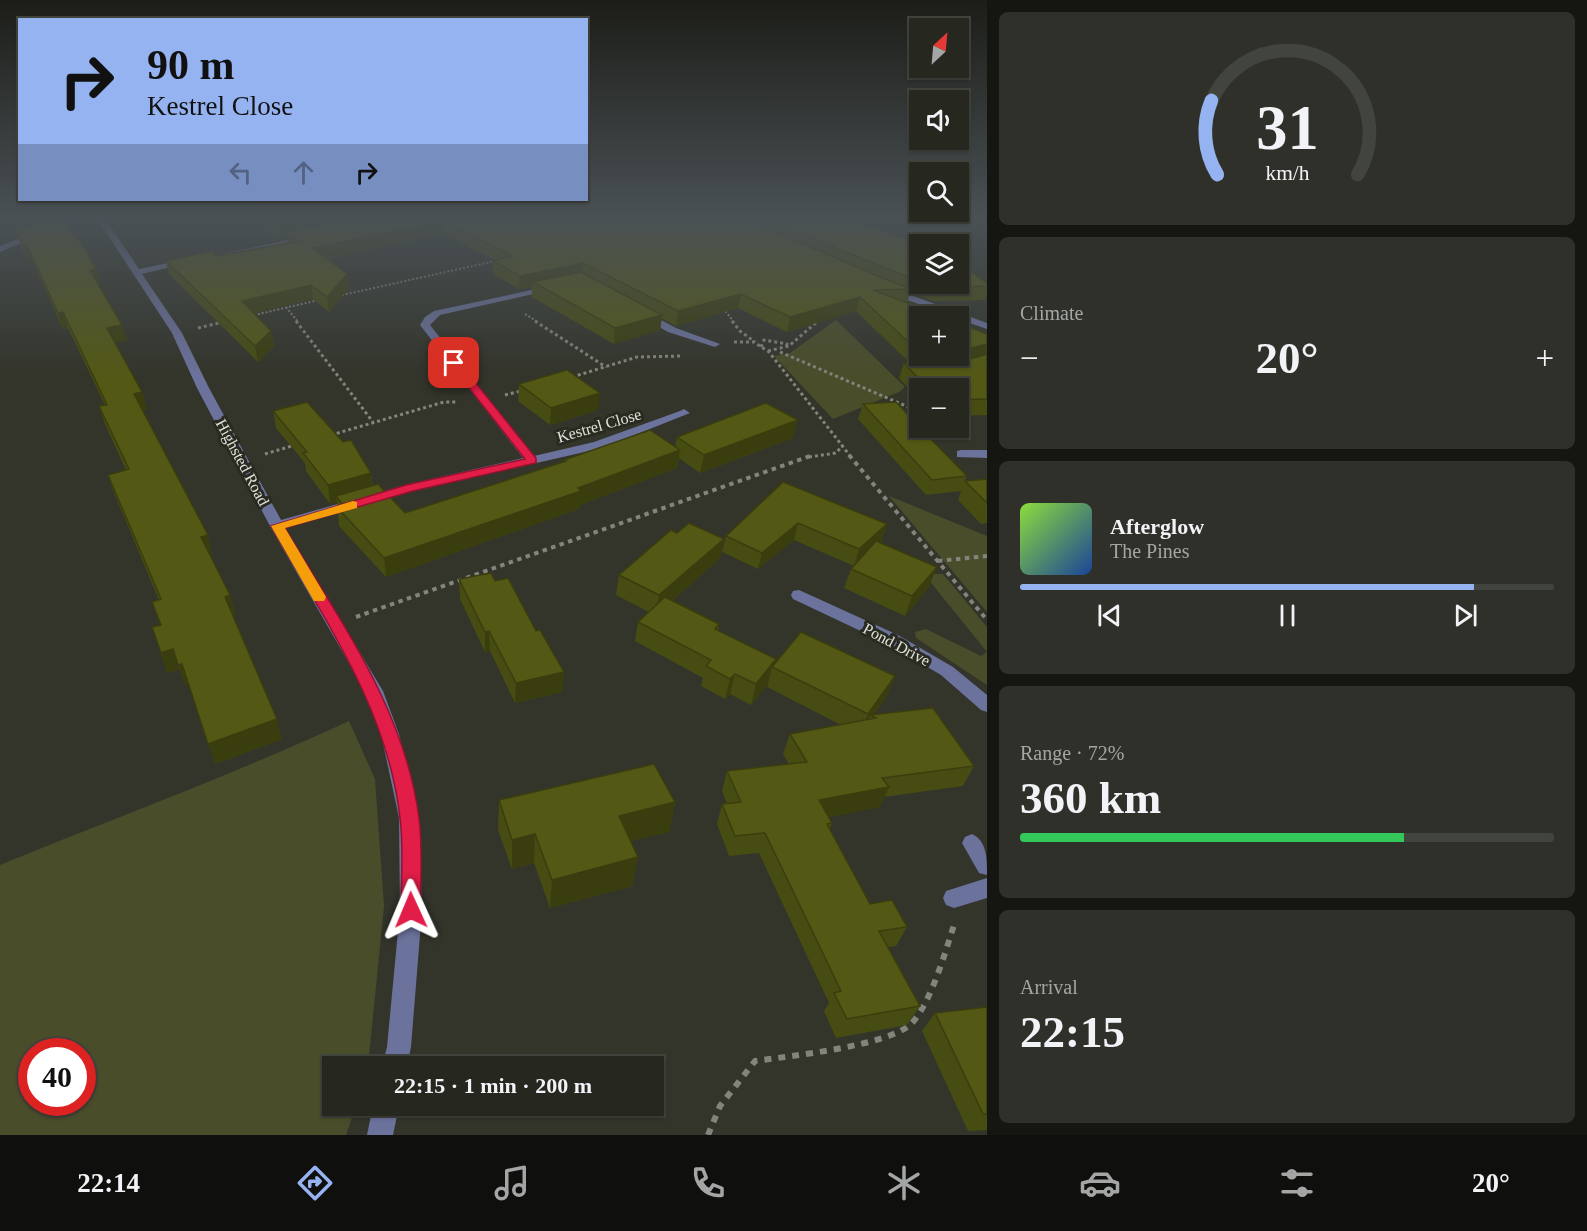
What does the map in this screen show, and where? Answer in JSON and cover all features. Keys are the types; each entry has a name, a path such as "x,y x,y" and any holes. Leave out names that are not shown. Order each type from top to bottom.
{"street":[{"path":"137,272 147,270"},
{"name":"Highsted Road","path":"137,272 177,333 203,388 277,526 374,691 390,735 410,818 411,910 396,1056"},
{"path":"532,461 425,326 437,313 558,286"},
{"path":"882,288 986,324"},
{"path":"634,309 672,330 715,344"},
{"name":"Kestrel Close","path":"277,526 410,488 598,445 684,413"},
{"path":"961,454 987,454"},
{"name":"Pond Drive","path":"799,595 892,639 947,671 987,705"},
{"path":"972,843 987,866"},
{"path":"954,898 987,888"},
{"path":"380,1135 384,1116"}],"path":[{"path":"332,297 454,270"},
{"path":"501,298 607,368"},
{"path":"242,318 321,300"},
{"path":"719,304 740,331 763,347"},
{"path":"286,307 374,422"},
{"path":"779,352 786,349 826,314"},
{"path":"177,333 231,320"},
{"path":"786,349 787,344 777,341 764,340 763,347 760,346 767,351 987,620"},
{"path":"562,380 637,357 696,354 715,344 754,342 767,351 779,352 909,407"},
{"path":"330,435 444,402 484,401 529,389"},
{"path":"244,461 298,444"},
{"path":"334,625 817,454 836,453 843,445"},
{"path":"938,561 987,556"},
{"path":"708,1135 708,1128 726,1096 755,1061 879,1037 912,1024 947,949 954,924 954,898"}],"green space":[{"path":"836,320 905,387 899,392 833,419 774,356 790,353"},
{"path":"889,496 987,536 987,612"},
{"path":"924,574 943,574 987,627 987,652"},
{"path":"926,629 981,656 987,652 987,685 916,638 915,632"},
{"path":"349,721 375,779 384,906 369,1056 322,1056 322,1116 353,1116 346,1135 0,1135 0,865 219,777"}],"building":[{"path":"38,270 90,270 122,325 107,328 142,392 134,394 208,535 201,537 230,595 225,597 277,719 208,744 182,664 178,665 173,649 161,653 152,627 161,625 152,602 161,599 108,475 129,469 99,406 107,405 63,312 58,313"},
{"path":"175,270 342,270 347,274 327,297 311,285 242,301 271,331 255,346"},
{"path":"509,270 549,270 520,276"},
{"path":"597,270 863,270 909,288 873,290 915,306 909,306 909,343 860,297 790,317 741,294 678,311"},
{"path":"890,270 890,270 909,270 909,277"},
{"path":"969,271 987,283 987,286 969,287"},
{"path":"581,272 662,315 615,328 533,282"},
{"path":"969,327 987,334 987,344 969,348"},
{"path":"987,354 987,399 969,400 969,378 918,378 904,363 909,363 909,366 969,366 969,358"},
{"path":"567,370 600,393 551,408 519,384"},
{"path":"307,402 343,442 351,440 371,473 328,485 303,453 307,452 273,411"},
{"path":"896,402 909,416 909,438 930,438 967,476 932,480 863,404"},
{"path":"766,403 798,420 704,455 677,437"},
{"path":"650,430 680,450 578,488 581,491 384,558 337,507 343,505 336,496 378,484 405,513 566,461 564,460"},
{"path":"987,479 987,503 965,481"},
{"path":"783,482 887,524 859,549 798,523 762,553 726,536"},
{"path":"689,523 724,539 659,595 619,575 671,530 677,533"},
{"path":"876,541 937,567 912,596 851,569"},
{"path":"491,573 495,581 508,578 536,631 540,630 564,672 516,683 489,631 485,632 459,579"},
{"path":"665,597 719,624 715,629 776,659 756,684 735,674 730,679 706,666 711,660 638,622"},
{"path":"801,632 895,676 868,714 772,667"},
{"path":"933,708 974,766 882,778 889,787 819,800 832,823 827,824 870,904 892,900 907,927 879,931 920,1006 847,1019 834,993 841,991 765,833 735,836 722,804 741,802 727,771 807,762 790,734 876,718 870,715"},
{"path":"654,764 675,802 619,816 638,857 552,880 535,834 512,840 499,800"},
{"path":"987,1007 987,1114 983,1114 935,1013"}],"slow traffic":[{"path":"319,597 277,526 353,505"}],"route":[{"path":"411,910 410,818 390,735 374,691 277,526 410,488 532,461 454,363"}]}
